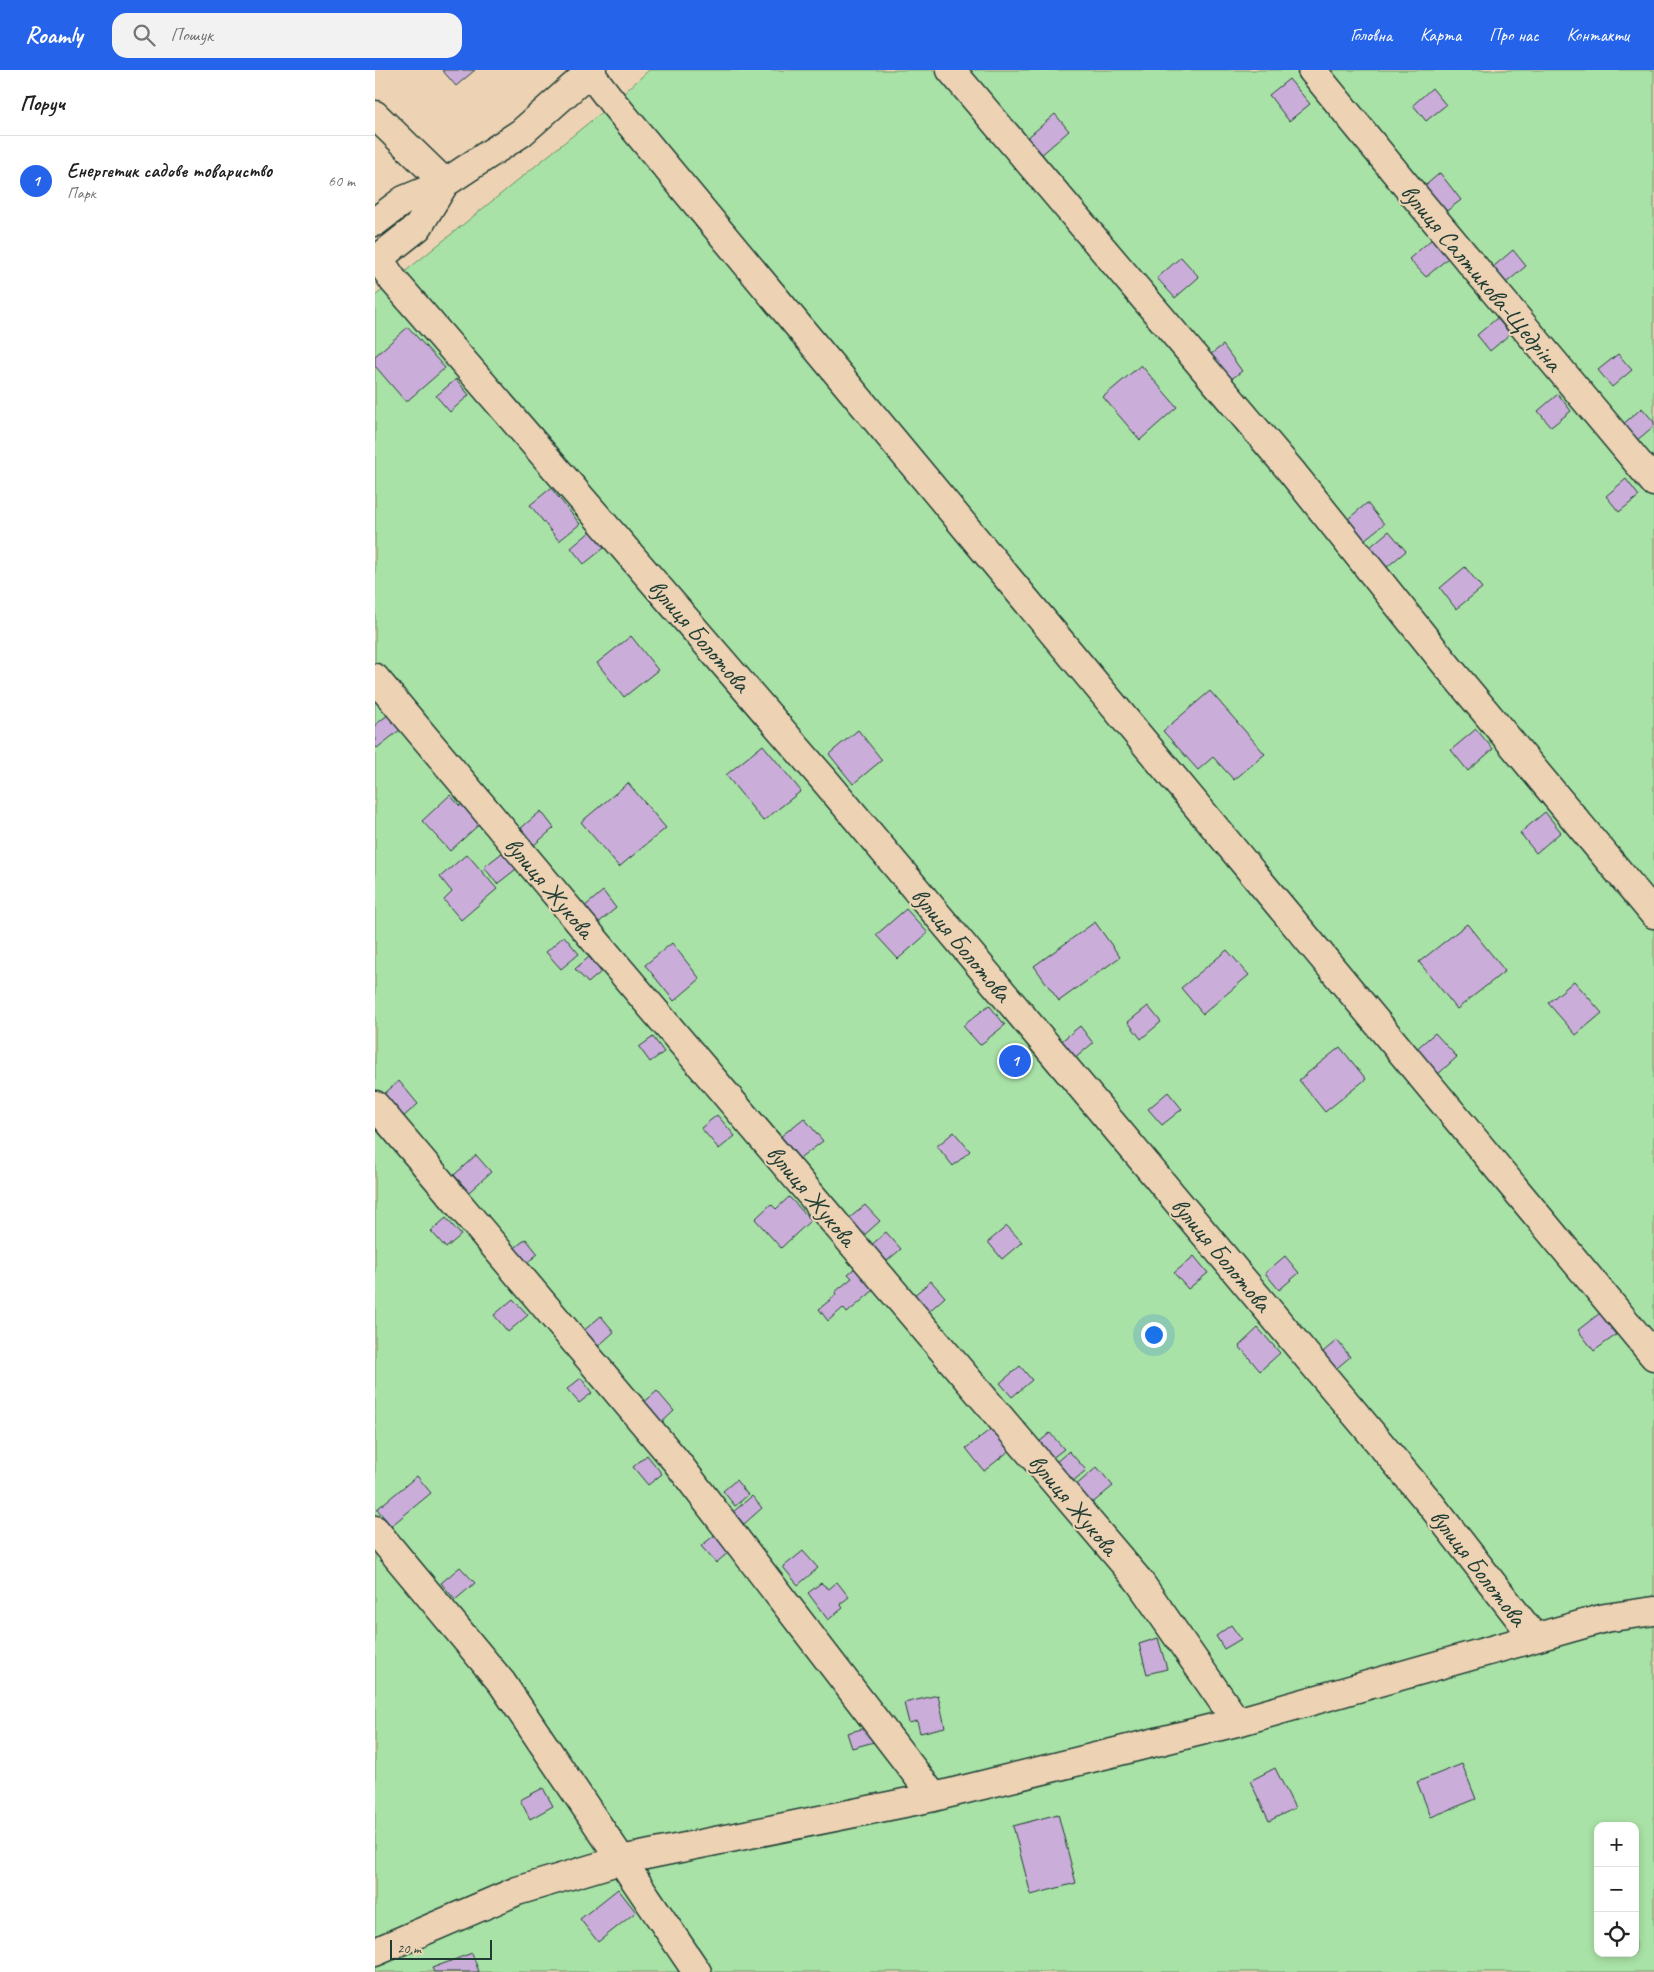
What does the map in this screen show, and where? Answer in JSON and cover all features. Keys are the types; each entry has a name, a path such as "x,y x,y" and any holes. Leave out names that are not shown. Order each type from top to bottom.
{"street":[{"path":"951,70 1291,471 1448,667 1654,914"},
{"name":"вулиця Салтикова-Щедріна","path":"1311,70 1654,482"},
{"path":"375,222 404,200 445,183 521,133 590,71 638,134 1654,1356"},
{"path":"375,115 445,183"},
{"path":"377,260 417,227 445,183"},
{"name":"вулиця Болотова","path":"377,260 827,783 1429,1502 1534,1637"},
{"name":"вулиця Жукова","path":"375,678 581,924 1139,1581 1237,1722"},
{"path":"375,1105 676,1462 934,1797"},
{"path":"375,1530 501,1683 697,1972"},
{"path":"375,1952 517,1892 621,1860 934,1797 1237,1722 1605,1618 1654,1611"}],"green space":[{"path":"649,70 1654,70 1654,1972 375,1972 375,296 613,103"}],"building":[{"path":"442,70 475,70 456,86"},
{"path":"1289,79 1310,104 1289,121 1269,95"},
{"path":"1432,88 1446,105 1426,121 1413,105"},
{"path":"1055,114 1069,131 1040,156 1026,139"},
{"path":"1440,173 1461,200 1440,216 1420,190"},
{"path":"1432,239 1448,258 1426,277 1409,259"},
{"path":"1513,250 1526,266 1506,283 1493,267"},
{"path":"1181,257 1199,277 1175,298 1157,278"},
{"path":"1497,318 1510,334 1490,351 1477,335"},
{"path":"408,327 445,368 406,402 375,366 375,356"},
{"path":"1223,345 1242,371 1226,383 1207,357"},
{"path":"1618,354 1632,370 1612,387 1598,370"},
{"path":"1141,365 1177,407 1140,440 1103,397"},
{"path":"456,379 469,395 450,412 436,396"},
{"path":"1558,394 1571,411 1551,427 1538,411"},
{"path":"1642,408 1654,422 1654,426 1636,441 1622,425"},
{"path":"1626,479 1639,496 1619,512 1606,496"},
{"path":"551,488 580,524 559,541 530,505"},
{"path":"1367,503 1384,524 1359,544 1342,524"},
{"path":"591,531 604,548 584,564 571,548"},
{"path":"1389,531 1406,551 1381,572 1364,552"},
{"path":"1465,567 1482,588 1456,609 1440,588"},
{"path":"631,636 658,670 624,697 597,663"},
{"path":"1210,691 1265,754 1234,780 1213,757 1198,770 1163,731"},
{"path":"389,714 401,729 377,748 375,746 375,725"},
{"path":"1476,729 1493,749 1468,771 1451,750"},
{"path":"858,730 882,760 853,784 829,754"},
{"path":"763,745 801,791 763,821 726,775"},
{"path":"628,783 666,828 619,867 581,822"},
{"path":"450,795 460,806 466,800 484,820 450,851 422,821"},
{"path":"541,811 554,828 534,845 521,828"},
{"path":"1545,812 1561,832 1536,853 1520,833"},
{"path":"507,849 520,866 497,884 484,867"},
{"path":"467,854 497,889 461,920 444,900 452,892 440,877"},
{"path":"603,891 616,908 596,925 583,908"},
{"path":"906,909 928,933 898,959 876,935"},
{"path":"1095,922 1120,957 1059,1001 1034,966"},
{"path":"1467,924 1505,971 1457,1009 1419,962"},
{"path":"564,936 579,954 561,969 546,952"},
{"path":"672,943 700,979 674,1001 645,965"},
{"path":"1227,950 1249,975 1203,1014 1181,988"},
{"path":"589,957 601,972 588,983 575,969"},
{"path":"1574,981 1602,1013 1576,1035 1548,1003"},
{"path":"989,1005 1005,1025 980,1045 963,1026"},
{"path":"1148,1006 1161,1022 1141,1039 1128,1022"},
{"path":"1080,1026 1093,1043 1073,1060 1059,1043"},
{"path":"1435,1033 1457,1057 1437,1075 1415,1050"},
{"path":"653,1037 664,1052 650,1062 639,1047"},
{"path":"1340,1047 1366,1079 1325,1112 1299,1080"},
{"path":"399,1081 418,1104 403,1117 384,1094"},
{"path":"1168,1092 1182,1109 1162,1125 1148,1109"},
{"path":"717,1115 735,1136 719,1149 701,1128"},
{"path":"804,1118 823,1141 793,1164 775,1141"},
{"path":"954,1132 970,1151 953,1166 937,1146"},
{"path":"476,1155 491,1172 469,1192 454,1175"},
{"path":"789,1197 811,1220 781,1248 755,1219 771,1204 776,1209"},
{"path":"865,1205 880,1221 861,1238 846,1221"},
{"path":"446,1218 461,1235 446,1248 431,1231"},
{"path":"1007,1226 1022,1242 1002,1259 988,1242"},
{"path":"886,1232 901,1249 881,1266 867,1249"},
{"path":"526,1239 538,1254 524,1265 512,1250"},
{"path":"1194,1256 1208,1273 1188,1289 1174,1273"},
{"path":"1285,1256 1299,1273 1279,1290 1265,1273"},
{"path":"856,1267 875,1289 847,1313 843,1308 828,1321 819,1309 852,1278 848,1274"},
{"path":"931,1281 945,1297 926,1314 912,1297"},
{"path":"513,1299 528,1315 508,1332 494,1315"},
{"path":"1600,1313 1616,1335 1594,1351 1578,1330"},
{"path":"601,1316 614,1332 595,1349 581,1333"},
{"path":"1258,1328 1280,1353 1260,1371 1239,1346"},
{"path":"1337,1340 1350,1357 1331,1373 1317,1357"},
{"path":"1020,1366 1032,1380 1012,1397 1000,1383"},
{"path":"581,1378 592,1393 579,1403 567,1389"},
{"path":"657,1391 674,1411 659,1425 641,1405"},
{"path":"991,1429 1009,1451 984,1471 966,1448"},
{"path":"1050,1433 1064,1449 1051,1459 1038,1443"},
{"path":"1069,1451 1086,1470 1071,1483 1055,1463"},
{"path":"647,1455 662,1474 648,1485 633,1467"},
{"path":"1097,1467 1113,1486 1090,1505 1074,1487"},
{"path":"417,1476 431,1493 391,1526 377,1509"},
{"path":"736,1480 748,1495 735,1506 723,1491"},
{"path":"752,1496 762,1508 744,1524 733,1512"},
{"path":"716,1534 730,1551 716,1563 701,1546"},
{"path":"803,1551 818,1568 798,1585 783,1567"},
{"path":"460,1567 475,1583 455,1600 441,1583"},
{"path":"837,1582 849,1597 840,1604 843,1608 828,1620 808,1593 821,1583 829,1589"},
{"path":"1231,1625 1241,1639 1224,1649 1216,1636"},
{"path":"1158,1638 1167,1669 1147,1674 1139,1644"},
{"path":"938,1695 945,1727 920,1733 917,1721 909,1723 904,1703"},
{"path":"869,1727 874,1742 852,1748 847,1733"},
{"path":"1462,1764 1476,1799 1431,1817 1417,1782"},
{"path":"1275,1768 1295,1808 1269,1821 1250,1781"},
{"path":"543,1788 553,1806 530,1819 520,1800"},
{"path":"1058,1814 1076,1883 1031,1895 1013,1826"},
{"path":"618,1889 636,1912 598,1942 580,1919"},
{"path":"472,1953 479,1972 434,1972 432,1968"}],"place":[{"name":"Енергетик садове товариство","path":"1015,1061"}]}
